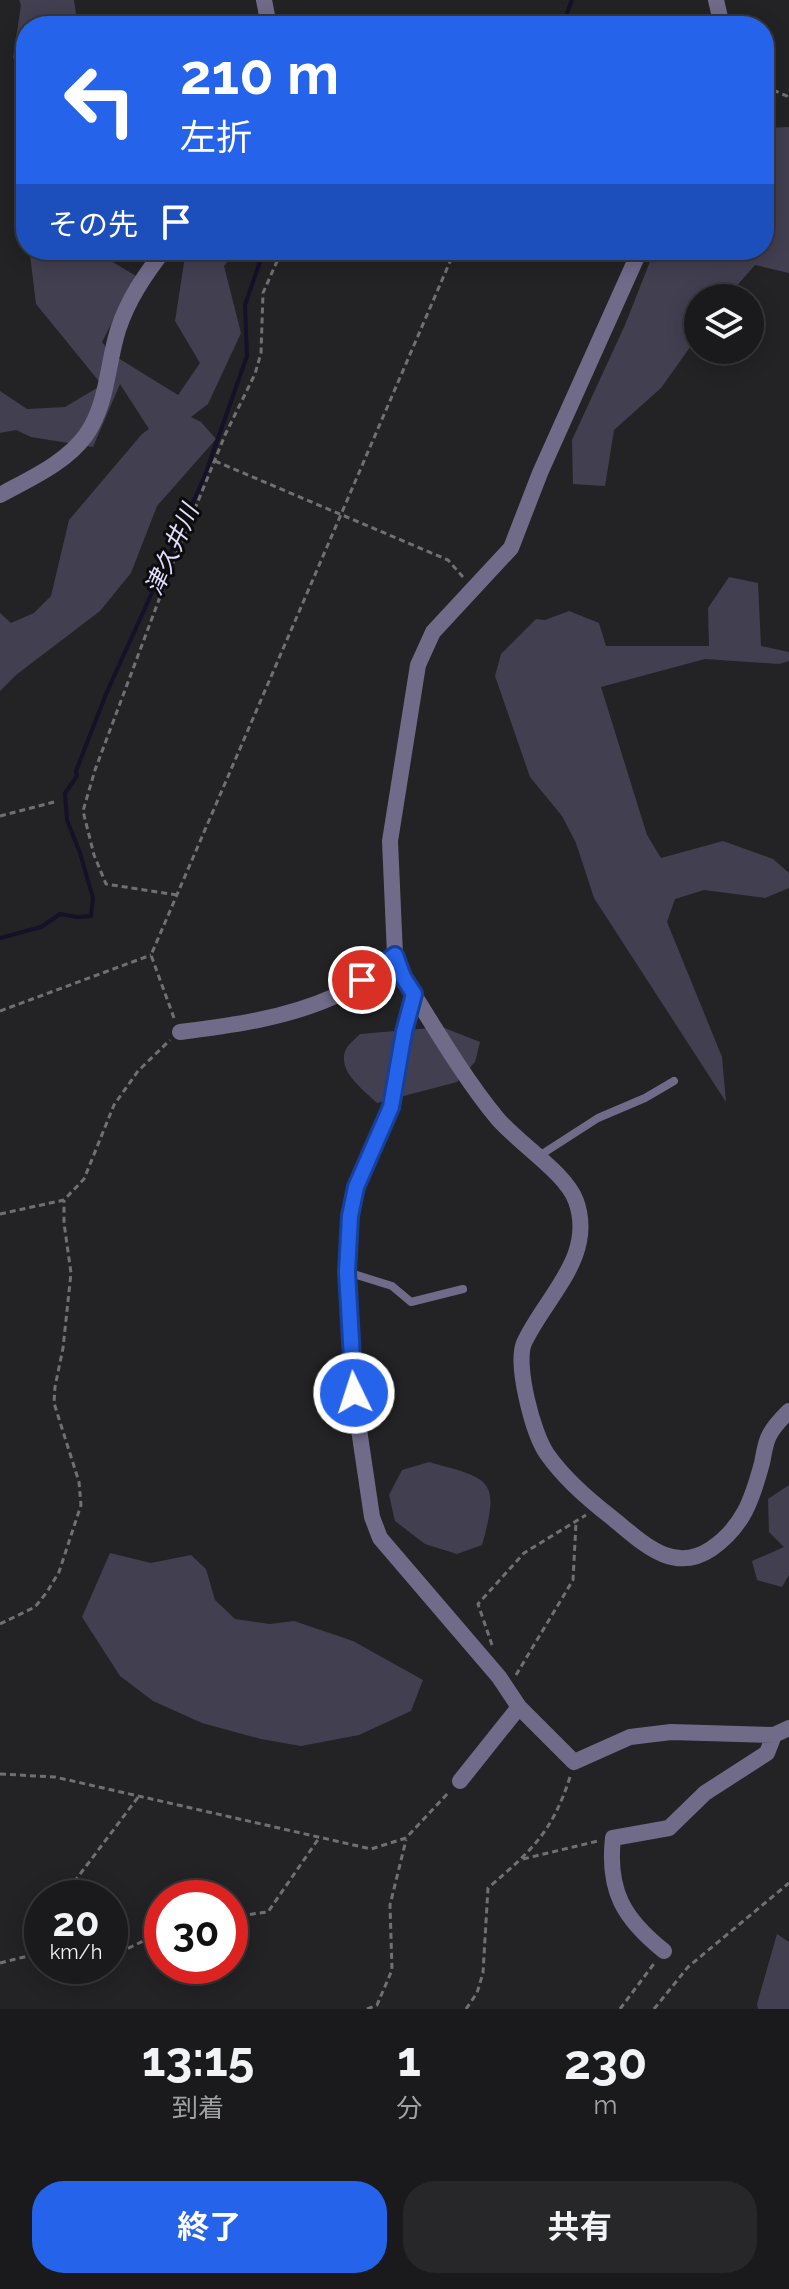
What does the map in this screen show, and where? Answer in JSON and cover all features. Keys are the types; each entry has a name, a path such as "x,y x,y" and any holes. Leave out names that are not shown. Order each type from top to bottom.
{"street":[{"path":"0,495 58,462 85,436 95,418 110,374 117,333 125,310 157,260"},
{"path":"636,260 540,473 511,548 433,632 418,665 390,841 395,955 403,977 497,1117 565,1182 575,1199 580,1218 578,1249 567,1276 524,1344 520,1360 521,1376 544,1450 555,1465 599,1507 653,1548 682,1560 696,1558 725,1539 741,1521 752,1498 769,1436 789,1411"},
{"path":"180,1032 215,1028 305,1008 335,996 395,955"},
{"path":"414,994 391,1107 356,1187 350,1216 347,1272 357,1416 372,1517 380,1538 482,1657 519,1707 574,1762 630,1737 671,1732 782,1732"},
{"path":"460,1781 519,1707"},
{"path":"664,1951 643,1934 619,1901 611,1858 613,1838 669,1828 705,1793 767,1753 782,1732"}],"lane":[{"path":"537,1157 598,1118 645,1098 674,1081"},
{"path":"347,1272 392,1286 411,1302 463,1289"}],"path":[{"path":"177,895 106,884 94,855 83,811 95,770 166,580 255,374 261,353 263,293 278,260"},
{"path":"0,1214 64,1200 84,1179 114,1105 138,1071 180,1032 151,955 451,260"},
{"path":"215,461 448,560 473,588"},
{"path":"0,816 54,802"},
{"path":"0,1011 151,955"},
{"path":"0,1624 35,1607 47,1592 59,1572 81,1505 79,1482 54,1403 71,1273 64,1200"},
{"path":"482,1657 492,1645 478,1604 524,1553 599,1507"},
{"path":"507,1688 537,1645 573,1580 576,1521"},
{"path":"466,2009 477,1993 483,1973 488,1888 543,1836 563,1799 574,1762"},
{"path":"0,1774 55,1777 371,1849 406,1838 460,1781"},
{"path":"76,1880 139,1796"},
{"path":"248,1915 268,1912 319,1838"},
{"path":"367,2009 377,2005 392,1970 390,1905 406,1838"},
{"path":"522,1859 613,1838"},
{"path":"654,2009 688,1967 789,1883"},
{"path":"620,2009 664,1951"},
{"path":"0,1963 24,1957"}],"shaded area":[{"path":"19,0 74,0 78,16 19,16"},
{"path":"789,127 789,273 755,265 738,284 684,284 684,356 661,388 614,430 605,486 573,484 572,440 625,325 651,260 774,260 774,128"},
{"path":"31,260 110,260 136,276 102,342 110,353 178,395 200,363 175,321 184,260 229,260 224,266 241,333 208,404 191,417 201,422 216,439 157,506 131,573 100,611 16,675 0,691 0,613 11,623 34,613 51,596 69,520 149,429 120,384 93,447 31,437 16,430 0,433 0,391 27,409 65,407 102,385 36,304"},
{"path":"729,577 758,583 761,646 789,652 789,661 779,664 705,659 601,687 647,835 661,858 723,841 773,859 789,873 789,888 765,898 704,890 675,899 667,922 722,1057 726,1102 594,898 576,843 562,816 530,777 495,676 501,654 536,619 545,620 569,611 599,623 606,646 709,646 708,608"},
{"path":"442,1027 480,1042 475,1062 457,1082 377,1103 348,1072 344,1057 346,1049 360,1034"},
{"path":"429,1462 466,1473 486,1485 490,1506 482,1545 457,1554 425,1544 395,1521 389,1495 402,1470"},
{"path":"789,1485 789,1575 782,1587 757,1580 752,1561 784,1547 769,1532 768,1499"},
{"path":"110,1553 151,1563 191,1555 206,1569 215,1600 235,1619 270,1624 294,1621 353,1641 423,1680 411,1711 359,1735 301,1746 202,1723 153,1701 120,1676 82,1617"},
{"path":"777,1934 789,1942 789,2009 758,2009 757,2004"}],"waterway":[{"name":"津久井川","path":"566,16 572,0"},
{"name":"津久井川","path":"0,938 41,927 60,914 91,916 93,898 67,820 65,793 77,776 76,771 106,694 204,478 247,356 245,305 261,260"}],"route":[{"path":"354,1393 347,1272 350,1216 366,1160 391,1107 414,994 403,977 395,955 362,980"}]}
